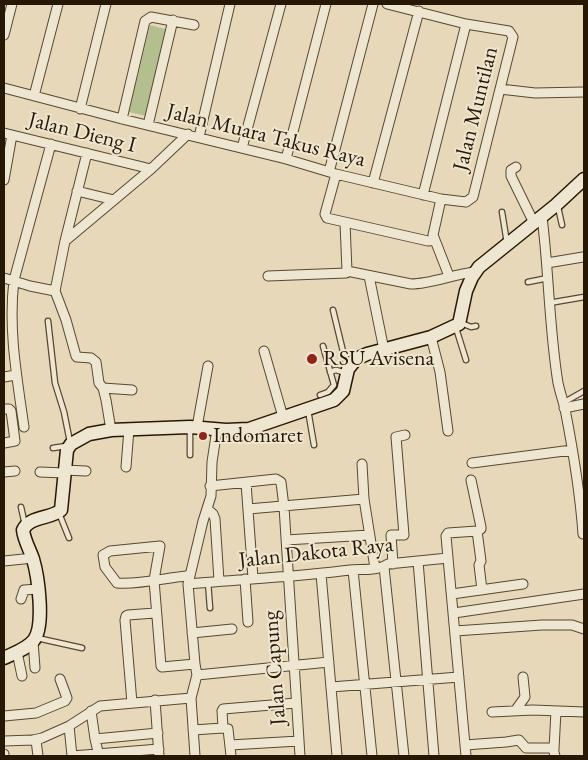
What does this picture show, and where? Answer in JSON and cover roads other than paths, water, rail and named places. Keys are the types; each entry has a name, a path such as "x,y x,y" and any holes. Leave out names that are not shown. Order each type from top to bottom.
{"main road":[{"path":"4,658 28,646 34,639 40,610 39,589 33,558 24,534 25,526 33,520 59,512 62,507 70,445 89,434 111,430 193,427 248,429 327,404 340,396 347,371 352,362 361,357 431,337 458,324 466,291 475,272 556,205 584,179"}],"street":[{"path":"4,33 12,4"},
{"path":"34,96 58,4"},
{"path":"80,109 106,4"},
{"path":"199,137 230,4"},
{"path":"242,148 281,4"},
{"path":"286,159 326,4"},
{"path":"373,4 325,214 329,219 345,224 428,241 435,240"},
{"path":"387,4 466,24 423,195"},
{"path":"373,183 420,11"},
{"path":"122,119 145,21 152,17 194,25"},
{"path":"148,125 173,20"},
{"name":"Jalan Muntilan","path":"466,24 509,31 513,37 473,197"},
{"name":"Jalan Muara Takus Raya","path":"4,88 80,109 188,134 423,195 466,202 473,197"},
{"path":"500,90 534,93 584,92"},
{"path":"4,180 8,134"},
{"name":"Jalan Dieng I","path":"8,134 151,169"},
{"path":"64,241 151,169 188,134"},
{"path":"24,427 16,375 8,340 14,280 51,144"},
{"path":"87,153 64,241 55,291 66,320 76,356 94,359 100,386 103,388 111,430"},
{"path":"516,167 511,170 511,176 538,220 548,263 549,303 556,368 572,450 583,534"},
{"path":"77,191 114,200"},
{"path":"442,199 434,235 449,276"},
{"path":"345,224 347,271"},
{"path":"548,263 583,257"},
{"path":"347,271 411,284 475,272"},
{"path":"268,276 346,274 347,271"},
{"path":"369,276 384,350"},
{"path":"4,278 55,291"},
{"path":"431,337 440,372 448,431"},
{"path":"264,351 283,417"},
{"path":"193,427 208,366"},
{"path":"4,377 16,375"},
{"path":"103,388 132,390"},
{"path":"564,406 584,404"},
{"path":"4,409 11,411 15,441 4,443"},
{"path":"126,467 129,429"},
{"path":"195,756 191,698 197,675 189,580 211,496 212,462 217,429"},
{"path":"404,435 396,437 404,535 391,535 388,565 396,682 404,756"},
{"path":"472,463 572,450"},
{"path":"362,464 364,500 374,568"},
{"path":"40,472 86,471"},
{"path":"4,472 15,472"},
{"name":"Jalan Capung","path":"246,484 278,480 281,482 300,756"},
{"path":"472,480 481,527 478,531 482,590"},
{"path":"210,486 246,484 248,509 248,622"},
{"path":"248,509 364,500"},
{"path":"207,509 213,514 215,519 219,581"},
{"path":"466,756 447,534 478,531"},
{"path":"286,540 369,534"},
{"name":"Jalan Dakota Raya","path":"154,580 160,546 104,553 104,564 115,582 120,584 154,580 208,582 322,574 448,558"},
{"path":"4,561 33,558"},
{"path":"418,561 434,756"},
{"path":"353,570 372,756"},
{"path":"322,574 336,756"},
{"path":"154,580 155,613 161,667 195,664"},
{"path":"452,594 523,584"},
{"path":"20,599 24,590 39,589"},
{"path":"454,613 584,594"},
{"path":"132,703 126,616 155,613"},
{"path":"455,631 549,625 572,625 584,629"},
{"path":"192,633 232,629"},
{"path":"34,639 35,668"},
{"path":"17,652 22,676"},
{"path":"197,675 329,662"},
{"path":"331,687 459,677"},
{"path":"515,711 526,697 523,677"},
{"path":"4,716 36,713 65,701 67,698 60,679"},
{"path":"4,741 36,740 69,726 100,706 191,698"},
{"path":"69,726 72,756 159,753 155,700"},
{"path":"223,728 222,712 225,708 296,703"},
{"path":"492,712 533,710 584,712"},
{"path":"91,711 94,739 99,755"},
{"path":"554,753 556,711"},
{"path":"193,730 228,729 230,756"},
{"path":"94,739 158,733"},
{"path":"36,740 38,756"},
{"path":"465,745 519,740 526,748 550,747 554,753"},
{"path":"230,745 299,741"}],"lane":[{"path":"556,205 559,209 562,225"},
{"path":"502,212 508,244"},
{"path":"528,282 548,278"},
{"path":"549,303 584,297"},
{"path":"330,372 336,370 347,371 333,310"},
{"path":"48,321 55,383 64,412 70,445 53,448"},
{"path":"466,360 458,324 471,327 476,326"},
{"path":"320,394 328,392 334,385 323,346"},
{"path":"564,406 584,392"},
{"path":"308,409 314,445"},
{"path":"190,455 193,427"},
{"path":"21,507 25,526"},
{"path":"59,512 69,538"},
{"path":"208,582 210,608"},
{"path":"34,639 82,648"}],"place":[{"name":"RSU Avisena","path":"312,359"},
{"name":"Indomaret","path":"203,436"}]}
